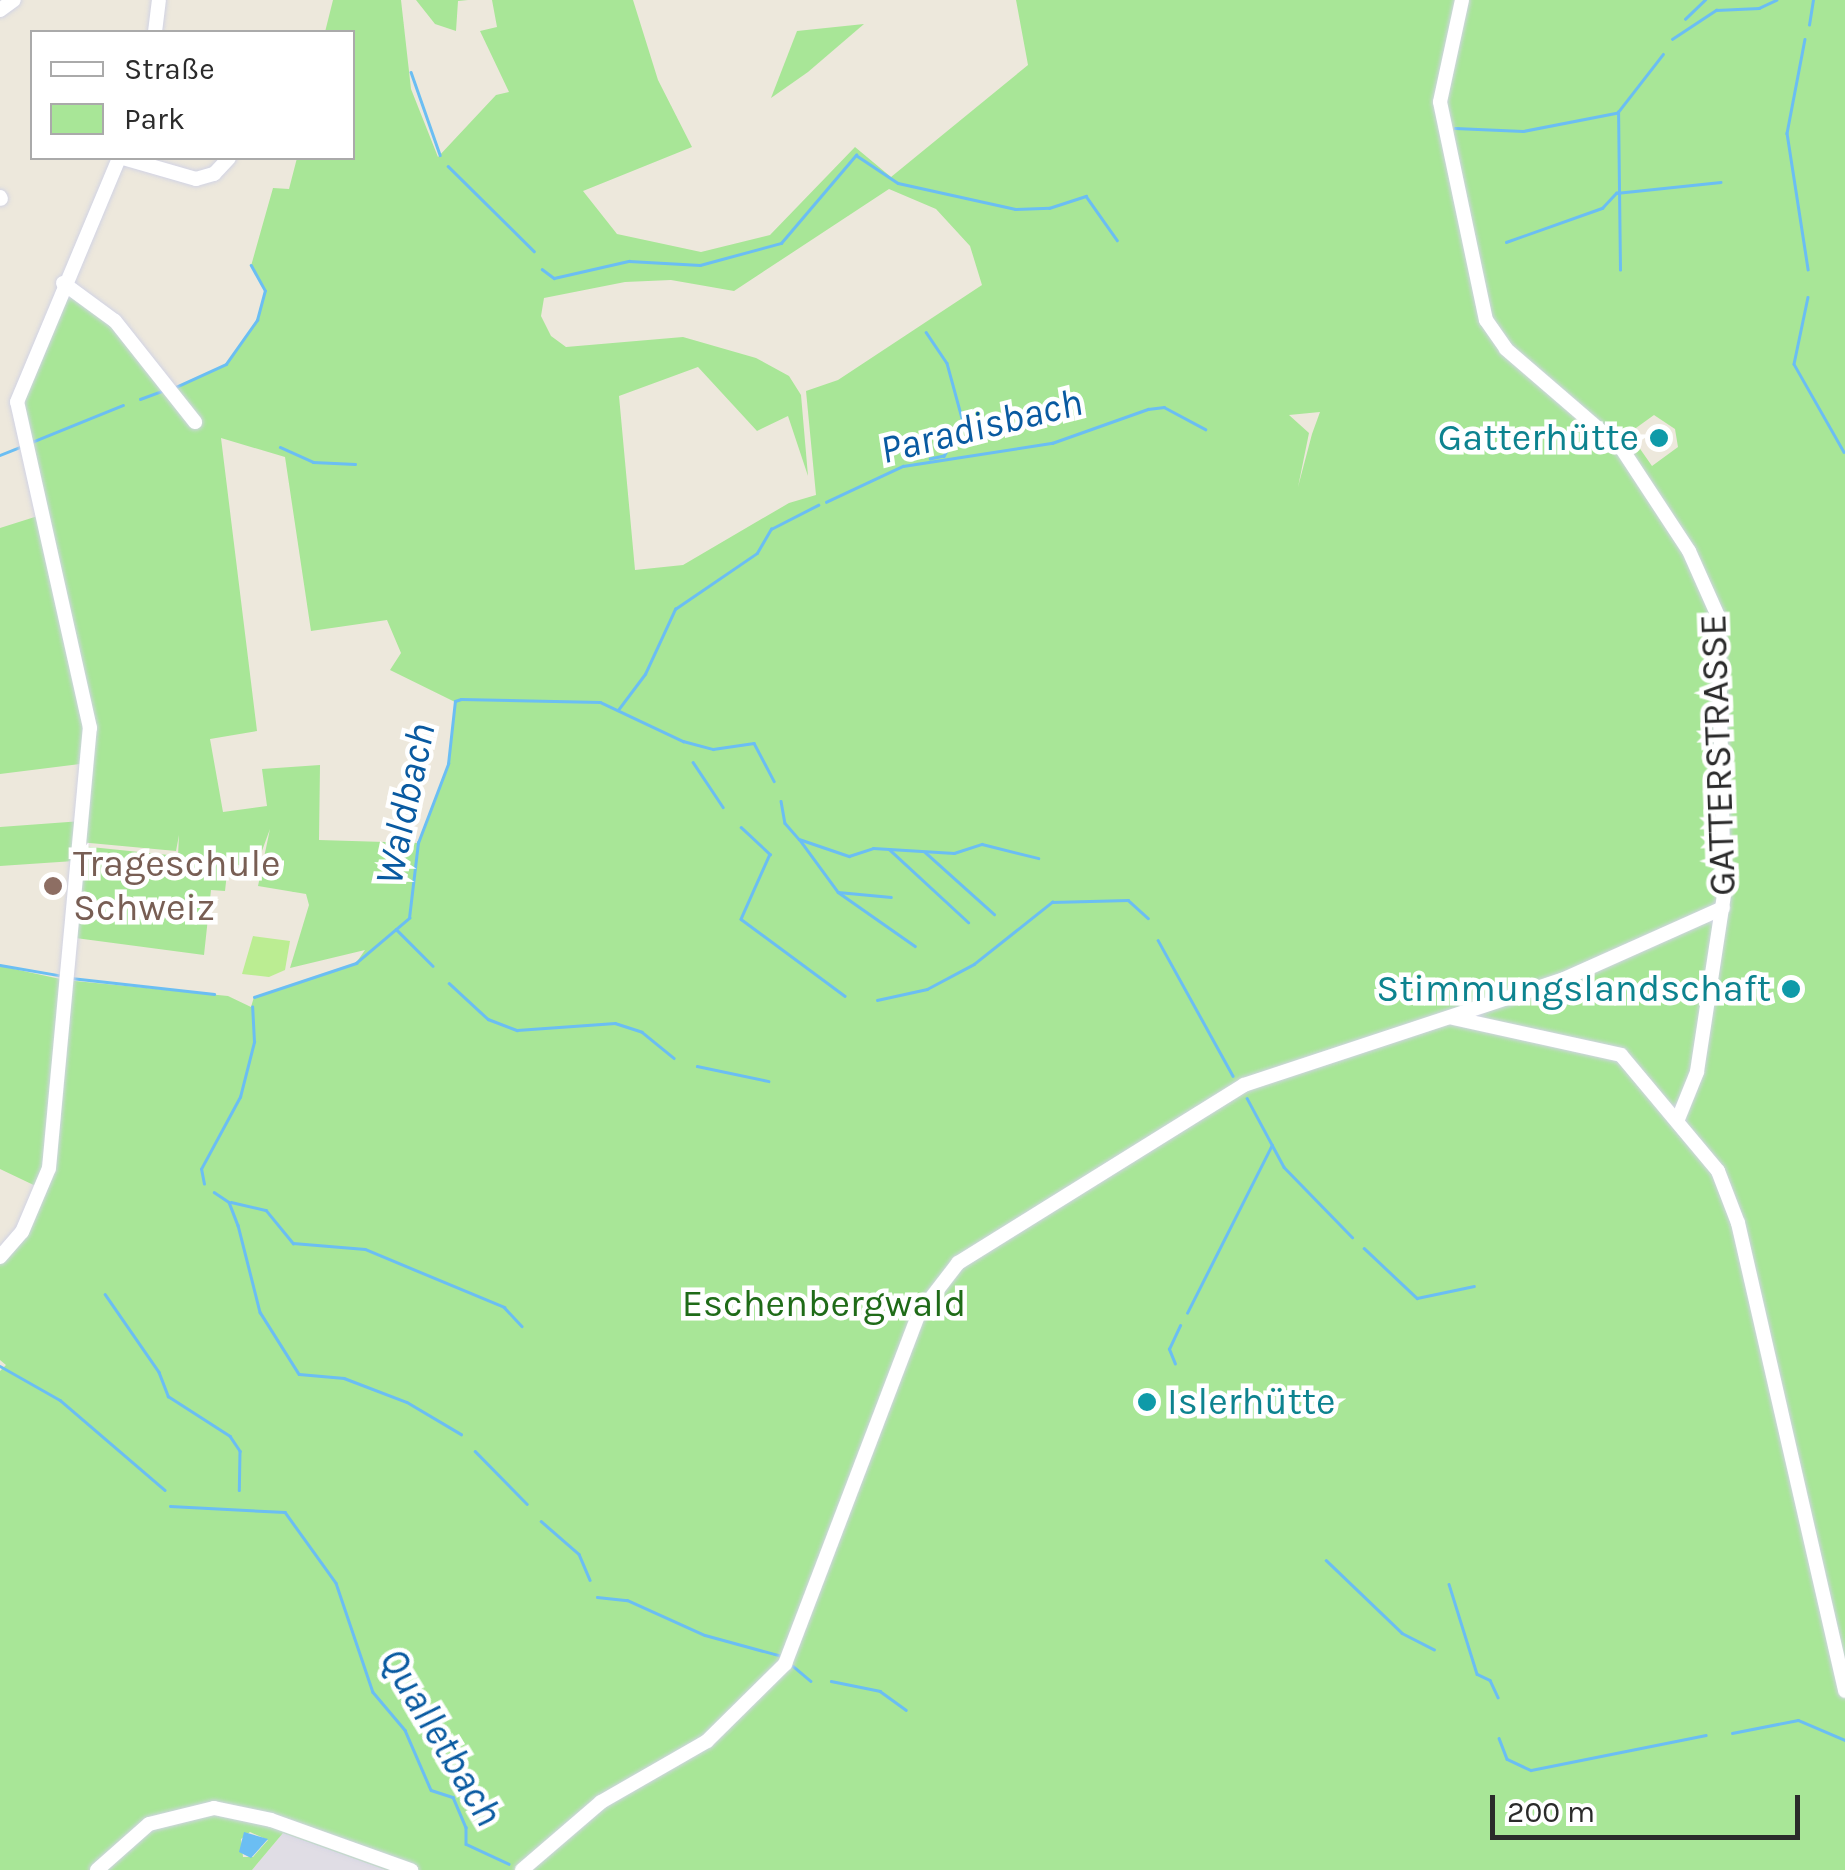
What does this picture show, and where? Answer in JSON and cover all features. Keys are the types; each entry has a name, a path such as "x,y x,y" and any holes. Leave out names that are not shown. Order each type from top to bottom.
{"street":[{"path":"0,10 14,0"},
{"path":"156,30 160,0"},
{"name":"GATTERSTRASSE","path":"1462,0 1441,109 1488,326 1506,349 1622,449 1714,601 1723,908 1697,1072 1678,1119"},
{"path":"0,1258 22,1232 50,1168 72,879 89,763 82,686 16,402 63,283 120,160"},
{"path":"128,160 196,179 214,174 228,160"},
{"path":"63,283 115,321 195,422"},
{"path":"522,1870 610,1796 707,1742 785,1664 914,1323 944,1275 1244,1084 1564,978 1723,908"},
{"path":"1442,1019 1488,1022 1615,1052 1678,1119 1718,1171 1738,1223 1845,1691"},
{"path":"96,1870 159,1819 214,1808 271,1820 411,1870"}],"shaded area":[{"path":"283,1833 299,1838 386,1870 252,1870"}],"green space":[{"name":"Eschenbergwald","path":"333,0 401,0 411,89 438,157 496,95 509,92 480,31 497,27 492,0 633,0 658,80 692,147 583,191 617,234 701,252 770,235 855,147 891,177 1028,65 1016,0 1845,0 1845,1870 386,1870 283,1833 252,1870 0,1870 0,1371 6,1365 0,1360 0,1257 42,1189 0,1169 0,966 65,980 228,996 251,1007 254,997 356,963 365,950 290,968 309,905 306,894 258,886 270,829 256,867 228,864 225,891 211,890 204,955 68,937 81,846 178,856 179,835 176,851 79,842 74,861 0,866 0,827 82,821 88,763 0,774 0,528 41,515 17,402 63,283 105,311 174,388 226,364 257,320 265,292 251,266 273,188 289,189 296,160 355,160 355,30 326,30","holes":["889,189 936,209 970,246 982,285 838,380 806,391 816,495 789,503 683,565 635,570 619,396 698,367 757,431 788,416 808,476 801,395 789,376 756,358 683,337 566,347 551,336 541,316 544,298 625,282 671,280 734,291","1320,412 1312,434 1298,487 1309,433 1289,415","1654,415 1675,429 1678,447 1652,466 1629,433","221,438 285,457 311,631 387,620 401,653 390,670 455,702 448,764 418,843 319,840 320,765 262,769 267,806 223,812 210,739 257,731","250,1832 268,1840 253,1857 243,1857 241,1839"]},
{"path":"416,0 468,0 458,1 456,31 435,24"},
{"path":"864,24 808,72 771,98 797,31"},
{"path":"253,936 290,941 285,970 269,977 242,974"}],"water":[{"path":"244,1832 268,1839 251,1858 239,1852"}],"waterway":[{"path":"1685,19 1705,0"},
{"path":"1672,39 1716,10 1759,8 1776,0"},
{"path":"1809,25 1813,0"},
{"path":"1805,39 1787,133 1808,269"},
{"path":"1620,270 1618,112 1663,54"},
{"path":"411,72 440,155"},
{"path":"1455,128 1523,131 1616,113"},
{"path":"542,269 554,278 629,261 700,265 781,243 856,155 898,183 1015,209 1049,208 1086,196 1117,240"},
{"path":"448,166 534,251"},
{"path":"1506,242 1602,208 1616,193 1720,182"},
{"path":"176,387 226,364 257,320 265,291 251,266"},
{"path":"1808,297 1794,364 1844,452"},
{"path":"926,332 947,363 963,422 944,456 930,459"},
{"path":"140,399 162,391"},
{"path":"32,442 123,405"},
{"name":"Paradisbach","path":"826,502 903,466 1052,443 1148,409 1164,407 1205,429"},
{"path":"0,455 20,447"},
{"path":"280,447 313,462 355,464"},
{"name":"Paradisbach","path":"618,710 645,674 675,609 757,553 771,529 818,505"},
{"name":"Waldbach","path":"254,997 356,963 409,918 418,843 448,764 455,701 600,702 683,741 713,749 754,743 774,781"},
{"name":"Waldbach","path":"693,762 723,807"},
{"path":"781,801 785,823 799,839 849,856 873,848 954,853 982,844 1038,858"},
{"name":"Waldbach","path":"741,827 770,854 741,919 845,996"},
{"path":"800,840 838,892 915,946"},
{"path":"889,849 968,922"},
{"path":"925,852 994,914"},
{"path":"838,892 891,897"},
{"name":"Waldbach","path":"877,1000 927,989 974,964 1052,902 1128,900 1148,918"},
{"path":"396,929 433,966"},
{"name":"Waldbach","path":"1158,940 1233,1076"},
{"name":"Waldbach","path":"0,965 58,975"},
{"name":"Waldbach","path":"71,978 214,994"},
{"path":"449,983 488,1019 517,1030 615,1023 642,1032 674,1058"},
{"path":"204,1184 201,1169 240,1097 254,1042 252,1007"},
{"path":"697,1066 768,1081"},
{"name":"Waldbach","path":"1247,1098 1284,1167 1352,1237"},
{"path":"1187,1313 1272,1145"},
{"path":"214,1192 229,1202 260,1312 299,1374 344,1378 407,1402 461,1434"},
{"path":"231,1202 266,1210 293,1243 365,1249 504,1307 522,1326"},
{"name":"Waldbach","path":"1364,1248 1417,1298 1474,1286"},
{"path":"105,1294 159,1372 168,1396 230,1436 240,1451 239,1490"},
{"path":"1175,1364 1169,1349 1180,1325"},
{"name":"Qualletbach","path":"0,1366 60,1400 165,1490"},
{"path":"475,1451 527,1504"},
{"name":"Qualletbach","path":"170,1506 285,1512 336,1583 373,1692 405,1730 431,1790 453,1797 466,1827 466,1844 509,1864"},
{"path":"541,1521 579,1554 590,1580"},
{"path":"1326,1560 1402,1633 1434,1649"},
{"path":"1449,1584 1477,1674 1490,1680 1498,1697"},
{"path":"597,1597 627,1600 705,1635 778,1655"},
{"path":"793,1666 811,1681"},
{"path":"831,1681 880,1691 906,1710"},
{"path":"1732,1733 1798,1720 1845,1740"},
{"path":"1499,1738 1507,1759 1531,1770 1706,1735"}],"place":[{"name":"Gatterhütte","path":"1659,438"},
{"name":"Trageschule Schweiz","path":"53,886"},
{"name":"Stimmungslandschaft","path":"1791,989"},
{"name":"Islerhütte","path":"1147,1402"}]}
